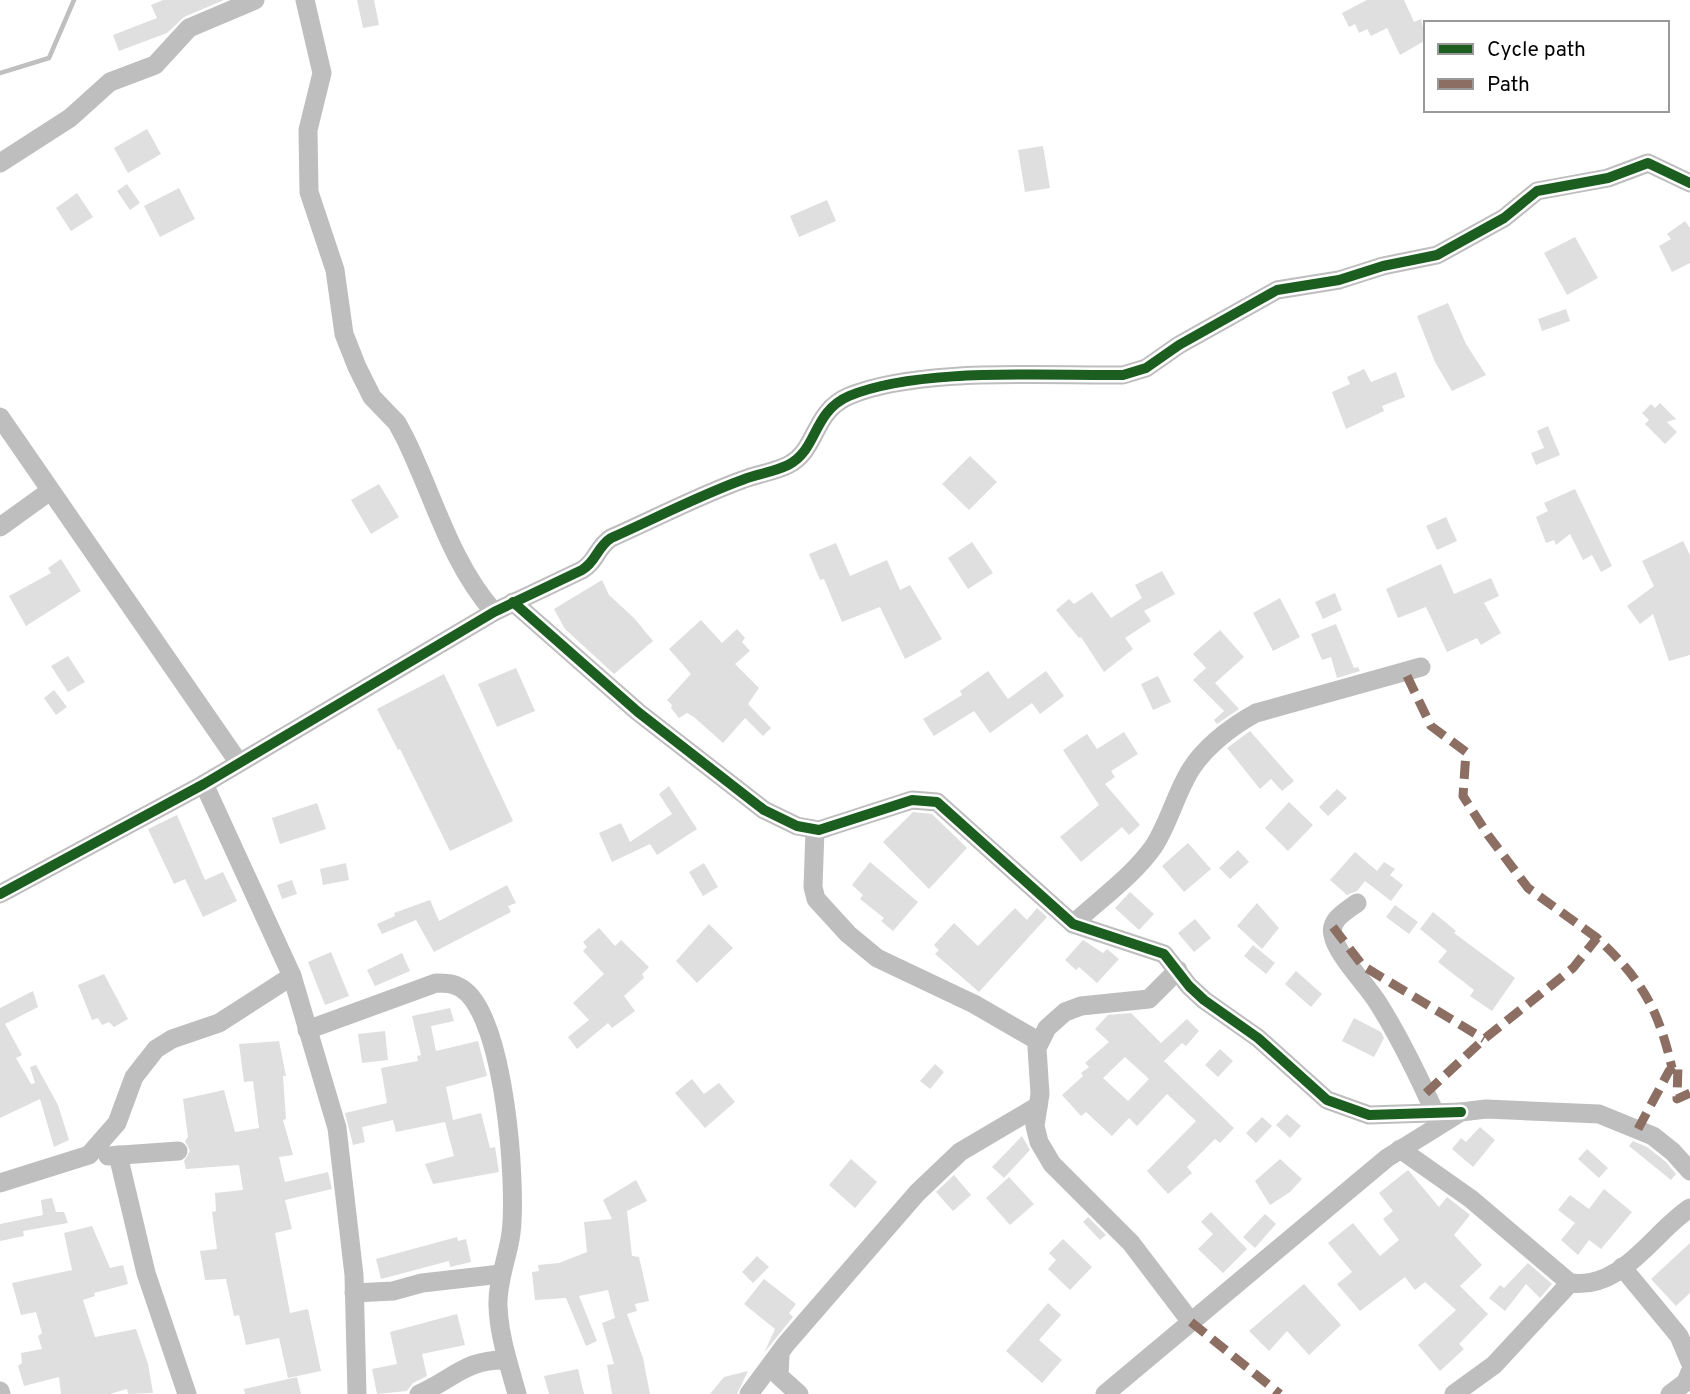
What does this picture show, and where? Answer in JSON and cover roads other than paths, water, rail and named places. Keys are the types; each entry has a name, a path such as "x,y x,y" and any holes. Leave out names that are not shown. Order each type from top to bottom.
{"street":[{"path":"0,163 70,118 110,82 155,65 189,28 256,0"},
{"path":"305,0 321,73 308,130 309,192 335,271 344,334 372,397 397,424 405,438 446,536 470,582 494,612"},
{"path":"0,894 204,784 494,612 590,565 599,547 611,538 741,480 788,466 804,449 826,410 866,390 959,377 1123,375 1146,369 1179,345 1277,290 1339,280 1383,266 1437,255 1504,218 1537,191 1550,186 1608,178 1648,163 1690,183"},
{"path":"0,417 239,763"},
{"path":"0,527 50,491"},
{"path":"513,602 638,712 764,810 797,826 815,830 912,800 937,802 1073,924 1158,950 1171,960 1188,986 1252,1033 1327,1100 1369,1115 1486,1109 1599,1114 1653,1136 1674,1152 1690,1171"},
{"path":"1073,924 1142,862 1171,815 1184,780 1195,762 1239,722 1256,713 1421,667"},
{"path":"204,784 292,976 307,1030 325,1078 337,1128 354,1293 357,1394"},
{"path":"815,830 813,887 816,899 848,934 877,958 974,1004 1038,1041"},
{"path":"1357,903 1338,916 1333,927 1335,942 1378,1003 1407,1051 1435,1113"},
{"path":"1178,970 1149,999 1081,1006 1065,1012 1047,1028 1038,1041 1038,1106 1035,1126 1039,1142 1052,1164 1131,1243 1191,1322"},
{"path":"0,1183 82,1158 96,1150 117,1123 134,1077 156,1049 172,1040 219,1023 292,976"},
{"path":"307,1030 436,983 449,983 463,989 473,999 498,1058 507,1115 511,1232 498,1303 499,1325 517,1394"},
{"path":"750,1394 780,1354 917,1193 942,1169 999,1126 1038,1106"},
{"path":"1105,1394 1401,1149 1461,1112"},
{"path":"1401,1149 1471,1199 1570,1283 1595,1282 1622,1267 1649,1247 1670,1221 1690,1208"},
{"path":"82,1158 178,1151"},
{"path":"118,1156 150,1285 187,1394"},
{"path":"1622,1267 1685,1334 1690,1362"},
{"path":"354,1293 386,1292 422,1283 502,1274"},
{"path":"1454,1394 1494,1365 1570,1283"},
{"path":"780,1354 779,1376 799,1394"},
{"path":"419,1394 472,1363 485,1359 507,1360"},
{"path":"1670,1394 1686,1382 1690,1371"}],"waterway":[{"path":"0,73 49,58 74,0"}]}
